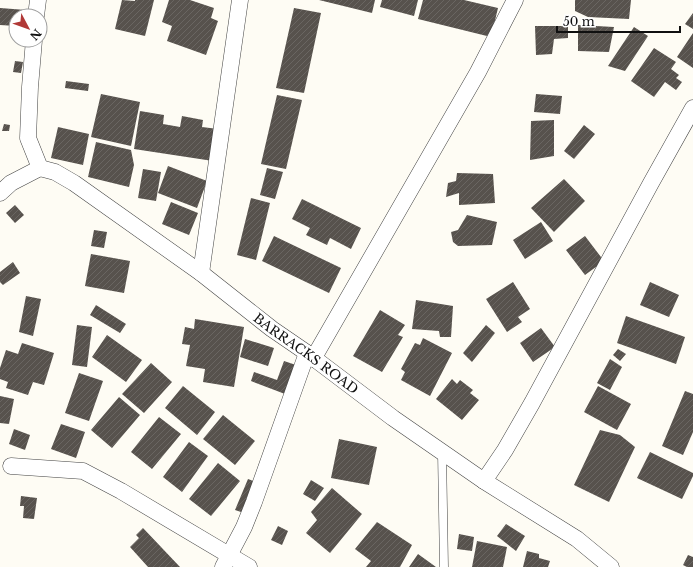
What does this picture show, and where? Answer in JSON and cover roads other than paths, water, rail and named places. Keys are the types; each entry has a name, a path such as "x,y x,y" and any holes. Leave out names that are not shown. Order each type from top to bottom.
{"street":[{"path":"201,273 240,0"},
{"path":"226,561 244,527 310,356 478,72 514,0"},
{"path":"0,193 11,183 40,168 28,138 33,48"},
{"path":"484,480 505,450 693,108"},
{"name":"BARRACKS ROAD","path":"40,168 55,172 74,183 201,273 272,329 393,418 484,480 577,539 611,567"},
{"path":"11,466 83,471 121,490 226,561 249,567"}],"lane":[{"path":"442,451 444,567"}]}
